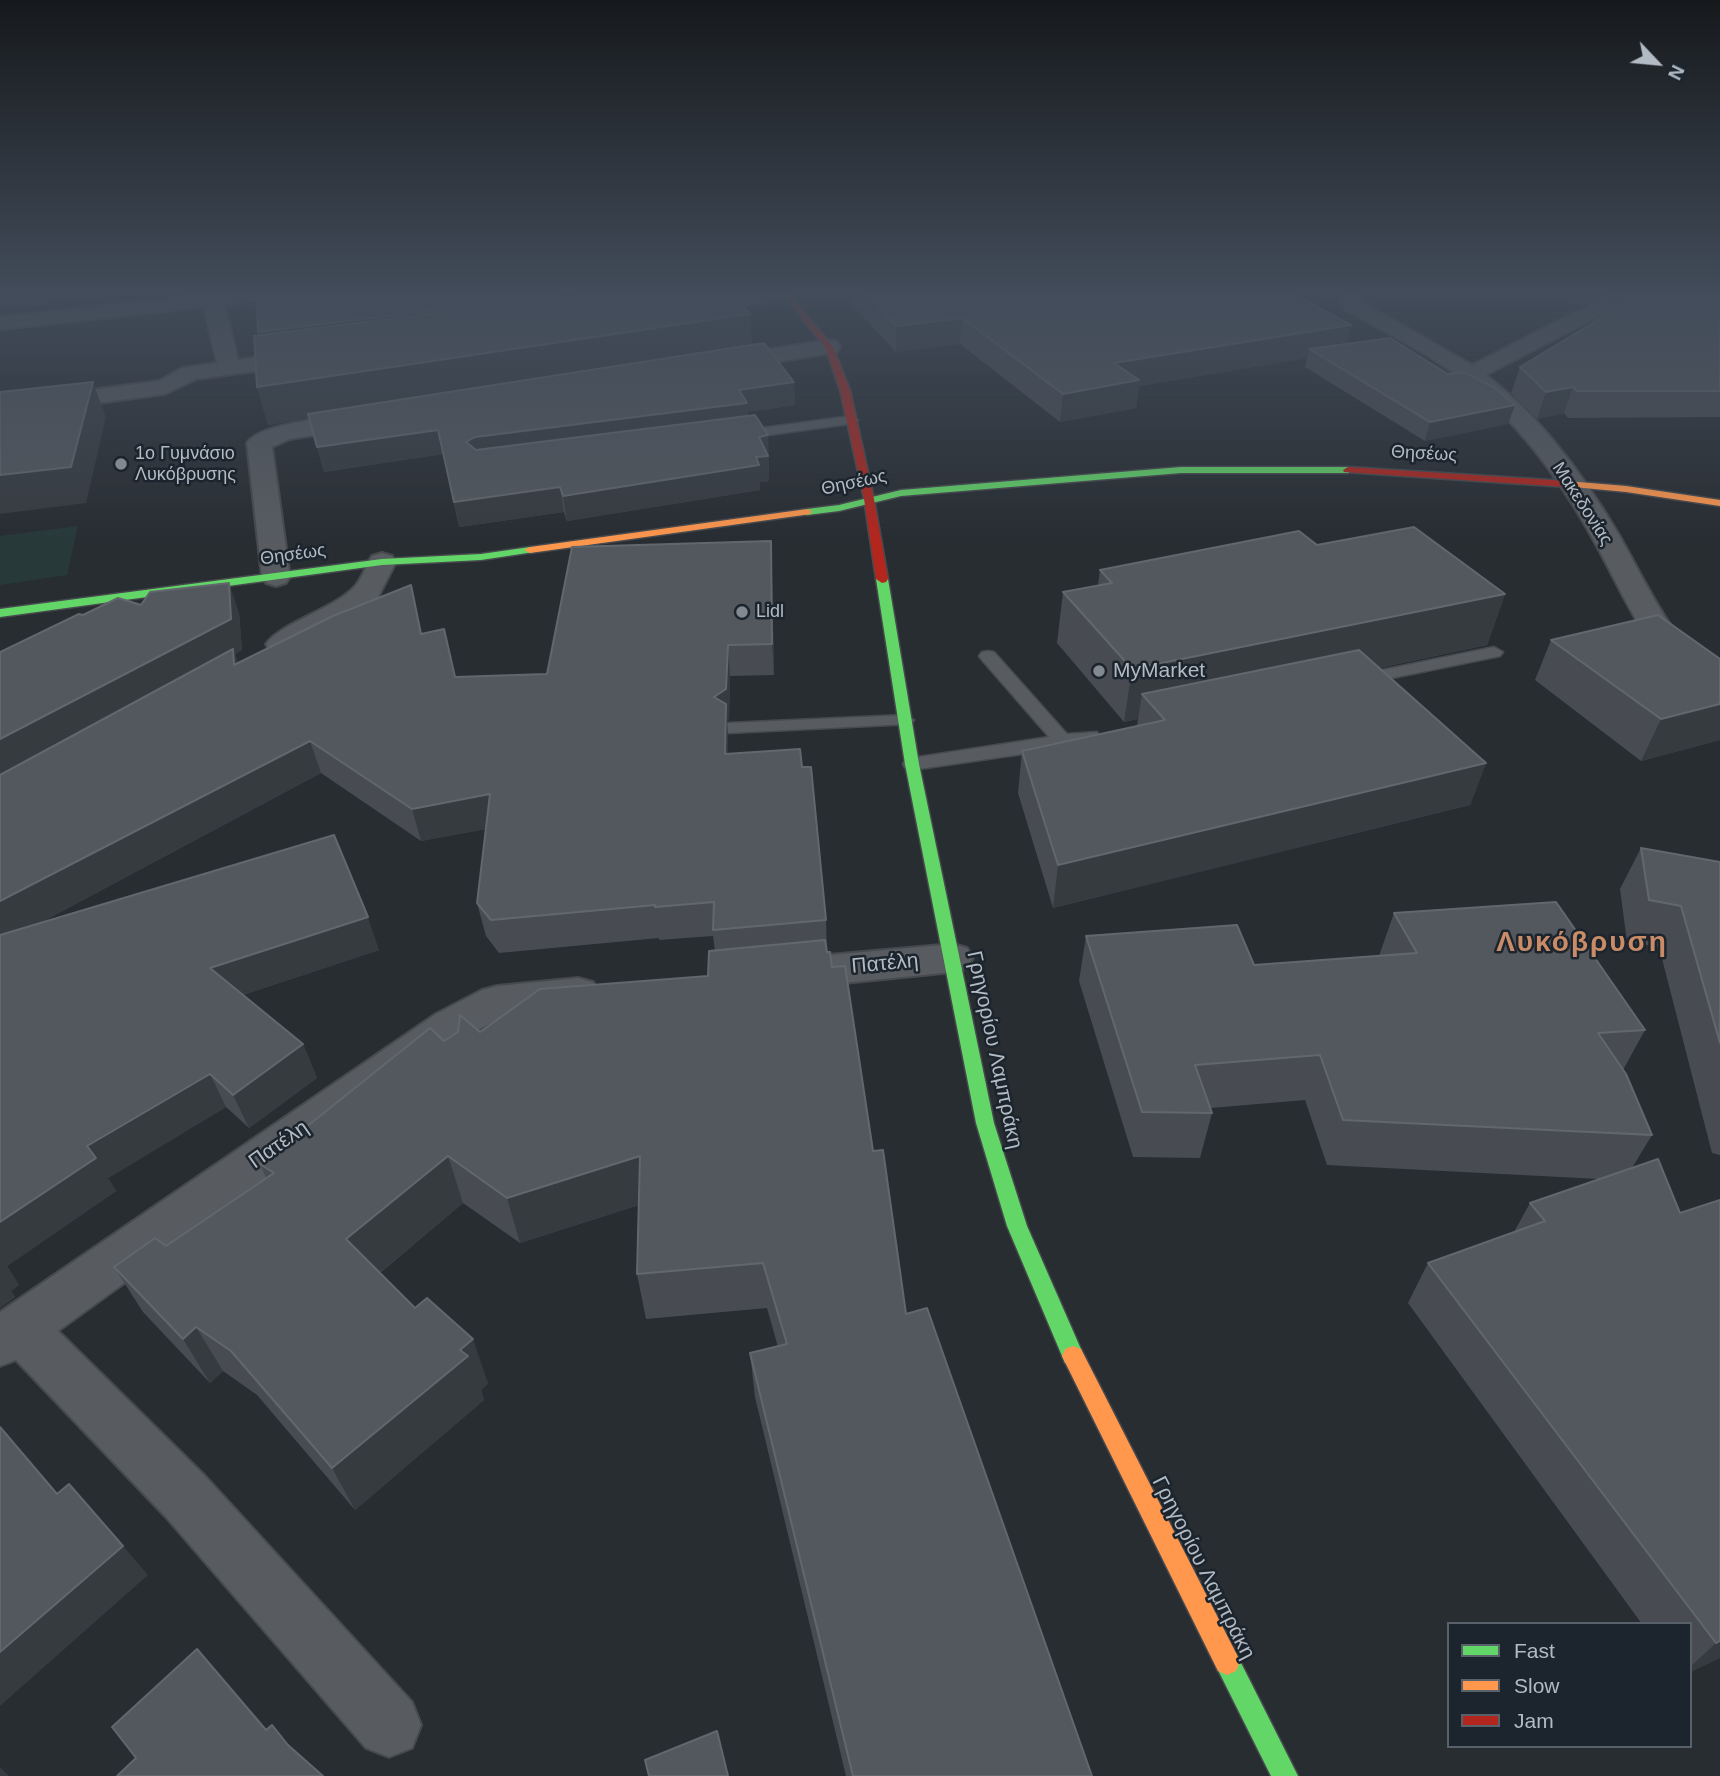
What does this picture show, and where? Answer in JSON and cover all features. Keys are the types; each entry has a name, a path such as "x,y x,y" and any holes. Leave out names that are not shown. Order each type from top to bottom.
{"main road":[{"name":"Γρηγορίου Λαμπράκη","path":"840,378 869,499 912,764 985,1123 1017,1226 1063,1337 1285,1776"},
{"name":"Θησέως","path":"0,613 107,601 382,562 481,557 839,508 901,493 1181,470 1342,470 1574,484 1720,503"}],"street":[{"path":"0,409 165,387 181,378"},
{"name":"Μακεδονίας","path":"1475,378 1521,423 1574,484 1669,646 1700,682 1720,695"},
{"path":"276,577 259,443 284,432 388,416"},
{"path":"257,658 318,624 368,591 382,562"},
{"path":"70,634 101,612 107,601"},
{"name":"Πατέλη","path":"760,976 953,958"},
{"name":"Πατέλη","path":"10,1334 451,1025 497,1000 622,989"},
{"path":"10,1334 185,1496 389,1725"}],"lane":[{"path":"727,436 851,420"},
{"path":"1346,683 1494,652"},
{"path":"988,656 1064,742"},
{"path":"729,728 905,720"},
{"path":"912,764 1064,742 1104,733"}],"shaded area":[{"path":"78,526 67,575 0,585 0,536"}],"building":[{"path":"256,378 319,378 257,387"},
{"path":"540,378 791,378 794,382 739,390 747,403 475,437 466,442 476,450 755,415 768,435 759,437 768,456 756,457 759,465 563,496 560,487 454,502 438,430 317,447 308,414"},
{"path":"1042,378 1139,380 1063,394"},
{"path":"1357,378 1475,378 1495,388 1515,405 1430,422"},
{"path":"1531,378 1720,378 1720,391 1577,391 1573,387 1546,392"},
{"path":"93,382 71,467 0,475 0,392"},
{"path":"1414,527 1505,594 1132,669 1063,592 1112,583 1100,570 1299,531 1317,545"},
{"path":"771,541 772,644 728,645 726,689 714,697 726,704 725,754 800,749 802,767 811,767 826,920 713,930 714,902 491,920 477,903 490,794 412,809 310,741 0,901 0,775 233,649 234,665 333,616 411,585 421,634 444,629 455,677 547,674 572,547"},
{"path":"229,583 231,619 0,739 0,652 118,598 141,605 150,592"},
{"path":"1658,615 1720,659 1720,704 1661,719 1551,640"},
{"path":"1359,650 1486,763 1058,865 1022,751 1165,720 1142,694"},
{"path":"334,835 368,917 210,968 303,1044 233,1095 210,1074 87,1146 96,1158 0,1222 0,935"},
{"path":"1641,848 1720,862 1720,1043 1681,906 1649,900"},
{"path":"1556,902 1645,1030 1598,1033 1626,1074 1652,1135 1343,1120 1320,1055 1195,1065 1212,1113 1142,1112 1086,936 1237,925 1254,965 1417,953 1394,913"},
{"path":"825,940 832,967 845,966 873,1151 883,1150 906,1314 927,1308 1092,1776 853,1776 750,1353 787,1344 763,1263 637,1274 640,1156 507,1198 448,1156 346,1239 415,1308 427,1298 473,1339 460,1350 468,1356 332,1468 231,1351 196,1327 183,1339 114,1267 155,1238 166,1246 274,1173 260,1164 430,1028 444,1041 458,1032 460,1015 480,1032 540,989 708,976 709,951"},
{"path":"1658,1159 1680,1213 1720,1200 1720,1641 1716,1643 1428,1263 1545,1221 1530,1203"},
{"path":"0,1427 57,1494 69,1484 123,1546 0,1652"},
{"path":"197,1649 266,1730 272,1725 288,1745 323,1776 117,1776 136,1758 112,1727"},
{"path":"717,1731 728,1776 649,1776 645,1760"}],"traffic: fast":[{"path":"807,512 839,508 901,493 1181,470 1348,470"},
{"path":"0,613 382,562 481,557 530,550"},
{"path":"882,579 912,764 985,1123 1017,1226 1073,1356"},
{"path":"1227,1662 1285,1776"}],"traffic: slow":[{"path":"1567,484 1626,489 1720,503"},
{"path":"530,550 807,512"},
{"path":"1073,1356 1227,1662"}],"traffic: jam":[{"path":"840,378 869,499 882,579"},
{"path":"1348,470 1567,484"}],"place":[{"name":"1ο Γυμνάσιο Λυκόβρυσης","path":"121,464"},
{"name":"Lidl","path":"742,612"},
{"name":"MyMarket","path":"1099,671"}],"district":[{"name":"Λυκόβρυση","path":"1582,943"}]}
